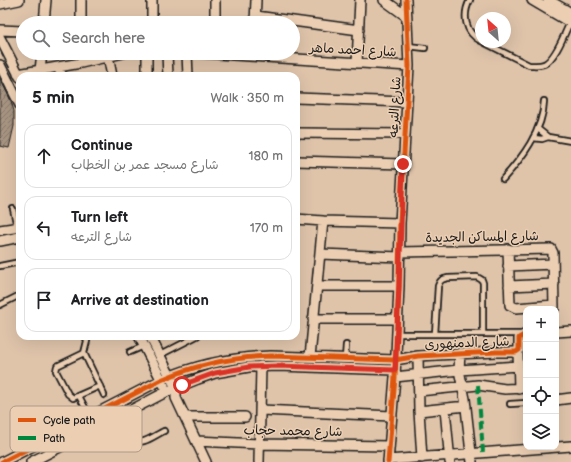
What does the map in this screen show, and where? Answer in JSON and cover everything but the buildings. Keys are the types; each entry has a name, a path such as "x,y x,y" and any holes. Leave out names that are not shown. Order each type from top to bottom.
{"street":[{"path":"0,4 19,0"},
{"path":"45,16 46,0"},
{"path":"81,0 81,16"},
{"path":"152,0 152,16"},
{"path":"215,0 215,16"},
{"path":"255,16 256,0"},
{"path":"357,63 360,0"},
{"path":"384,0 406,16"},
{"name":"شارع الترعه","path":"388,461 395,374 400,223 409,66 406,0"},
{"path":"532,0 571,19"},
{"path":"548,0 571,19"},
{"path":"300,24 359,30"},
{"path":"0,30 16,31"},
{"path":"0,38 17,72"},
{"name":"شارع احمد ماهر","path":"300,59 409,66"},
{"path":"40,70 41,60"},
{"path":"32,72 58,67 76,60"},
{"path":"109,60 111,72"},
{"path":"147,60 147,72"},
{"path":"167,60 168,72"},
{"path":"187,60 188,72"},
{"path":"0,65 16,97"},
{"path":"58,67 60,72"},
{"path":"300,98 406,102"},
{"path":"300,133 405,134"},
{"path":"300,161 403,164"},
{"path":"300,219 400,223"},
{"path":"310,357 324,221"},
{"path":"0,230 16,228 16,238 0,241"},
{"name":"شارع المساكن الجديدة","path":"320,254 400,254 551,249 554,253 554,306"},
{"path":"508,250 509,302 512,307 523,308"},
{"path":"508,266 554,264"},
{"path":"509,286 554,284"},
{"path":"317,286 399,286"},
{"path":"314,319 397,319"},
{"path":"559,332 571,330"},
{"name":"شارع الدمنهورى","path":"111,406 171,376 205,364 238,358 272,356 395,360 418,356 516,352 518,351 519,338 523,336"},
{"path":"141,340 162,380 172,390 206,462"},
{"path":"152,340 171,376 172,390"},
{"path":"419,391 478,386 522,389 518,366 518,351"},
{"path":"460,354 460,370 466,406 471,458"},
{"path":"418,356 422,458"},
{"path":"141,406 172,390 215,373 232,369 261,366 419,375 460,370 518,366"},
{"path":"259,462 261,366"},
{"path":"559,400 571,398"},
{"path":"419,411 466,406"},
{"path":"445,409 450,459"},
{"path":"261,410 392,416"},
{"path":"185,417 245,417"},
{"name":"شارع محمد حجاب","path":"196,441 260,444 389,446"},
{"path":"388,461 422,458 471,458 571,446"},
{"name":"شارع الدمنهورى","path":"2,462 21,452"},
{"path":"32,462 51,452"}],"lane":[{"path":"470,0 465,16 468,28 475,38"},
{"path":"496,48 529,65 537,66 545,64 551,59 571,19"},
{"path":"408,46 425,48"},
{"path":"504,179 524,154 538,129 543,115 544,101"},
{"path":"538,129 548,136 571,141"},
{"path":"533,138 542,139 548,136"},
{"path":"13,209 16,228"},
{"path":"0,266 16,263"},
{"path":"436,334 438,286 440,281 443,278 477,277 480,278 483,283 483,334"},
{"path":"0,298 1,304 16,297"},
{"path":"397,334 523,334"},
{"path":"87,340 84,353 104,395"},
{"path":"160,355 189,340"},
{"path":"345,358 346,345"},
{"path":"130,352 144,346"},
{"path":"84,353 58,366 56,369 70,397 73,398 79,396 100,386"},
{"path":"79,396 82,406"},
{"path":"510,404 523,403"},
{"path":"142,442 164,431"}],"marked path":[{"path":"478,385 483,452"}],"cycle path":[{"path":"388,462 395,377 400,223 409,66 406,0"},
{"path":"111,406 175,374 215,362 271,356 395,360 418,356 516,352 519,350 519,338 523,336"},
{"path":"2,462 21,452"}],"route":[{"path":"182,385 215,373 249,367 278,366 395,370 403,164"}]}
